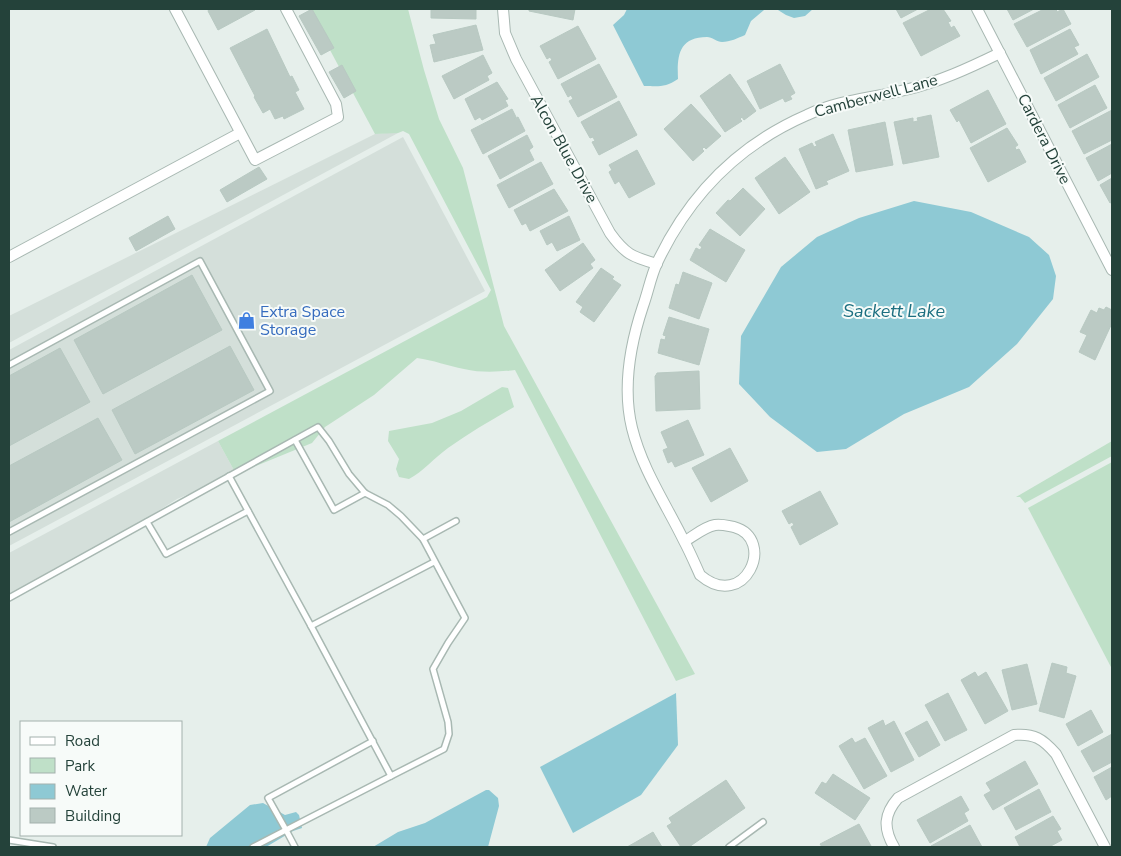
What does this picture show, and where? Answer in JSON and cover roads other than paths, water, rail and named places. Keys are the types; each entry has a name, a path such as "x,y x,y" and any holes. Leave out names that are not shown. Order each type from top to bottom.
{"street":[{"path":"175,9 255,160 338,117 336,104 286,9"},
{"name":"Alcon Blue Drive","path":"503,9 505,32 516,59 610,233 620,247 634,258 656,264"},
{"name":"Cardera Drive","path":"976,9 1112,270"},
{"name":"Camberwell Lane","path":"684,541 707,528 716,525 728,525 739,529 748,536 753,544 755,554 753,563 744,580 736,584 716,585 700,575 639,454 627,404 629,359 634,332 656,264 688,208 705,187 736,159 769,135 821,108 903,91 934,82 961,72 1000,52"},
{"path":"9,256 240,133"},
{"path":"894,847 886,828 891,806 898,798 1014,736 1025,734 1042,740 1056,754 1105,847"}],"lane":[{"path":"9,365 200,261 270,391 9,532"},
{"path":"9,598 318,427 349,474 365,493 388,505 423,539 465,618 448,643 434,669 448,722 449,734 444,749 253,847"},
{"path":"295,440 334,510 365,493"},
{"path":"229,476 392,776"},
{"path":"147,522 166,554 248,511"},
{"path":"423,539 456,521"},
{"path":"311,626 434,562"},
{"path":"295,847 268,798 373,741"},
{"path":"729,847 763,822"},
{"path":"9,840 53,847"}],"water":[{"path":"627,9 813,9 805,16 794,18 778,10 764,10 751,21 745,35 737,39 722,42 707,37 690,40 685,44 679,56 678,79 661,86 644,86 613,25 624,15"},
{"name":"Sackett Lake","path":"914,201 971,212 1029,237 1049,255 1056,276 1053,299 1017,344 969,387 904,414 846,449 817,452 770,417 739,384 741,336 781,267 817,237 859,218"},
{"path":"676,693 678,745 641,795 573,833 540,767"},
{"path":"489,790 498,798 499,806 488,847 373,847 398,832 425,823"},
{"path":"263,803 285,815 296,812 299,815 302,828 293,831 266,847 206,847 210,838 250,805"}],"place":[{"name":"Extra Space Storage","path":"246,321"}]}
